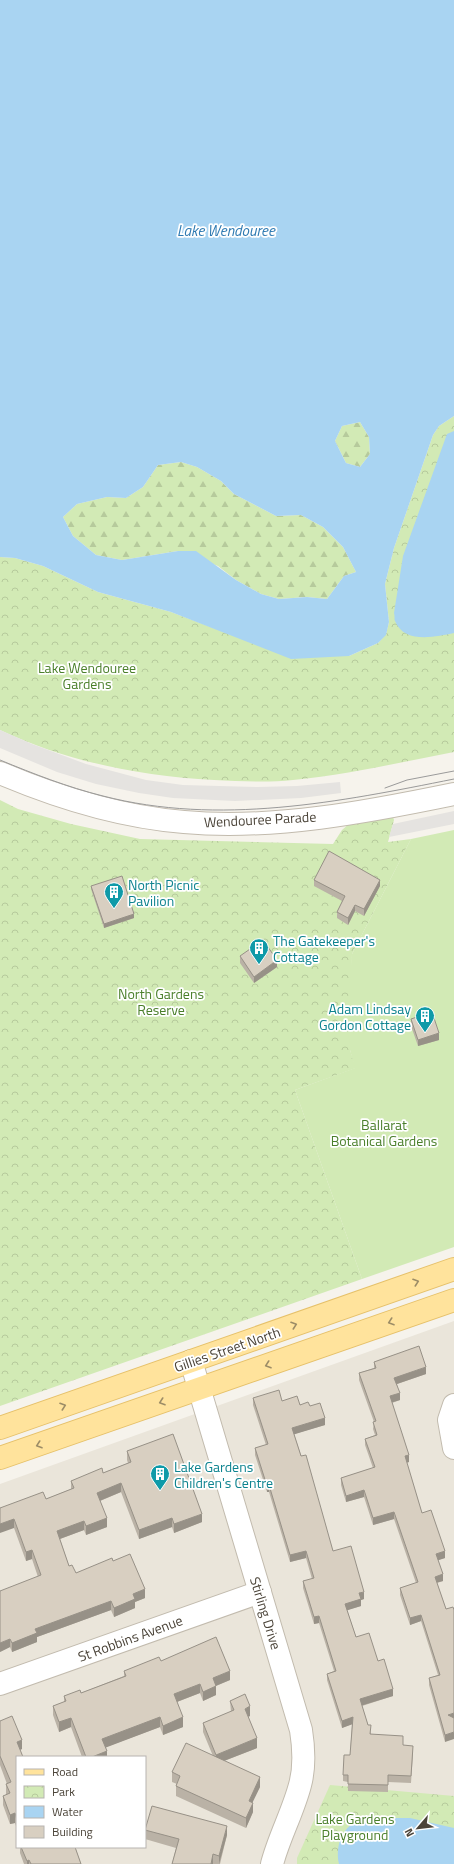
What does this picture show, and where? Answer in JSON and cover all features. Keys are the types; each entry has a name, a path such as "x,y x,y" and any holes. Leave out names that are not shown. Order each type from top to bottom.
{"main road":[{"name":"Gillies Street North","path":"0,1428 454,1269"},
{"name":"Gillies Street North","path":"0,1458 454,1300"}],"street":[{"name":"Wendouree Parade","path":"0,773 66,798 129,815 184,822 215,824 277,821 336,815 454,794"},
{"name":"Stirling Drive","path":"191,1361 301,1730 304,1758 299,1791 280,1836 272,1864"},
{"path":"454,1405 449,1420 454,1448"},
{"name":"St Robbins Avenue","path":"0,1684 260,1592"}],"shaded area":[{"path":"0,730 32,744 86,764 146,780 183,785 258,787 297,786 340,782 341,793 301,798 235,801 173,798 139,793 96,784 57,772 0,748"},
{"path":"454,811 454,824 389,837 393,824"},
{"path":"454,1321 454,1864 0,1864 0,1484"}],"green space":[{"name":"Lake Wendouree Gardens","path":"454,416 454,752 354,772 293,780 253,782 186,778 105,766 52,751 0,730 0,557 15,558 43,566 98,592 171,612 216,629 349,656 378,643 386,634 389,622 385,584 394,548 433,435 439,426"},
{"path":"360,422 369,437 370,454 360,467 346,463 335,441 342,426"},
{"path":"181,462 197,467 221,481 234,494 276,516 301,515 323,527 343,547 356,572 344,576 327,599 307,597 279,599 261,594 236,580 218,566 178,551 122,560 96,555 73,536 63,517 77,504 107,497 126,498 143,487 158,465"},
{"name":"North Gardens Reserve","path":"0,800 18,809 71,824 140,839 333,844 342,830 350,823 393,817 394,820 388,842 411,839 352,954 350,1050 356,1068 295,1090 362,1279 0,1406"},
{"name":"Ballarat Botanical Gardens","path":"454,830 454,1247 362,1279 295,1090 355,1068 350,1050 347,1014 352,954 411,839"},
{"name":"Lake Gardens Playground","path":"330,1785 454,1796 454,1864 297,1864 297,1858"}],"water":[{"name":"Lake Wendouree","path":"0,0 454,0 454,416 439,426 433,435 394,548 385,584 389,622 386,635 378,643 349,656 291,659 171,612 98,592 43,566 15,558 0,557","holes":["360,422 369,437 370,454 360,467 346,463 335,441 342,426","181,462 197,467 221,481 234,494 276,516 301,515 323,527 343,547 356,572 344,576 327,599 307,597 279,599 261,594 236,580 196,551 178,551 122,560 96,555 73,536 63,517 77,504 107,497 126,498 143,487 158,465"]},
{"path":"454,431 454,633 429,637 413,636 405,633 399,628 395,621 394,613 403,556 447,434"},
{"path":"374,1818 410,1818 454,1828 454,1864 339,1864 339,1843 345,1831 356,1822"}],"building":[{"path":"329,851 380,880 364,909 355,905 348,918 337,912 345,896 314,880"},
{"name":"North Picnic Pavilion","path":"122,876 134,914 104,924 91,886"},
{"name":"The Gatekeeper's Cottage","path":"263,940 277,960 254,977 240,956"},
{"name":"Adam Lindsay Gordon Cottage","path":"432,1012 439,1033 418,1040 411,1019"},
{"path":"419,1346 426,1367 394,1378 400,1393 390,1396 409,1455 405,1456 422,1513 431,1510 445,1551 436,1554 443,1574 435,1577 446,1609 453,1607 454,1610 454,1713 448,1715 454,1718 454,1732 445,1735 429,1678 440,1675 421,1615 410,1618 400,1588 418,1582 394,1512 373,1518 364,1490 346,1496 341,1478 375,1467 365,1439 377,1435 373,1422 376,1421 359,1373 376,1368 374,1362"},
{"path":"279,1390 282,1401 297,1396 300,1405 308,1402 310,1406 320,1403 325,1418 292,1428 301,1456 306,1455 333,1551 351,1546 364,1592 359,1593 361,1599 345,1604 356,1637 369,1633 378,1661 384,1659 393,1689 360,1699 368,1725 371,1725 370,1734 403,1736 403,1745 413,1746 411,1776 388,1775 388,1785 348,1784 348,1775 343,1775 344,1755 350,1755 353,1717 342,1721 327,1674 336,1671 319,1616 314,1617 303,1581 314,1578 306,1551 290,1555 269,1485 267,1486 255,1448 268,1444 253,1398"},
{"path":"173,1434 202,1514 174,1524 172,1518 139,1530 121,1483 97,1493 107,1518 86,1526 84,1521 57,1531 69,1566 72,1565 76,1573 112,1558 113,1561 130,1554 145,1589 133,1594 135,1599 114,1608 111,1601 35,1629 37,1633 12,1643 10,1639 0,1643 0,1591 41,1575 32,1550 26,1552 14,1519 0,1524 0,1508 43,1492 46,1499 74,1488 71,1481 102,1468 103,1473 131,1462 127,1451"},
{"path":"216,1637 230,1671 213,1678 216,1686 203,1692 200,1684 174,1694 183,1717 163,1726 160,1717 102,1739 107,1751 94,1756 86,1756 71,1718 59,1722 53,1706 66,1701 64,1696 80,1690 81,1693 126,1676 124,1671 159,1657 161,1661"},
{"path":"245,1694 250,1706 245,1709 257,1738 216,1755 203,1723 234,1710 230,1701"},
{"path":"12,1716 22,1740 17,1742 23,1756 16,1756 16,1816 15,1813 10,1815 3,1796 10,1793 6,1784 11,1782 0,1756 0,1721"},
{"path":"186,1743 260,1777 249,1801 253,1803 246,1818 176,1786 180,1776 172,1772"},
{"path":"152,1806 227,1826 219,1856 213,1854 211,1864 172,1864 179,1839 146,1830"},
{"path":"21,1848 75,1848 81,1864 31,1864 29,1860 27,1861"}],"tram line":[{"path":"0,760 76,789 103,796 147,805 191,809 235,810 323,802 367,796 454,779"},
{"path":"385,788 407,780 454,771"}],"place":[{"name":"North Picnic Pavilion","path":"114,909"},
{"name":"The Gatekeeper's Cottage","path":"259,965"},
{"name":"Adam Lindsay Gordon Cottage","path":"425,1033"},
{"name":"Lake Gardens Children's Centre","path":"160,1491"}]}
